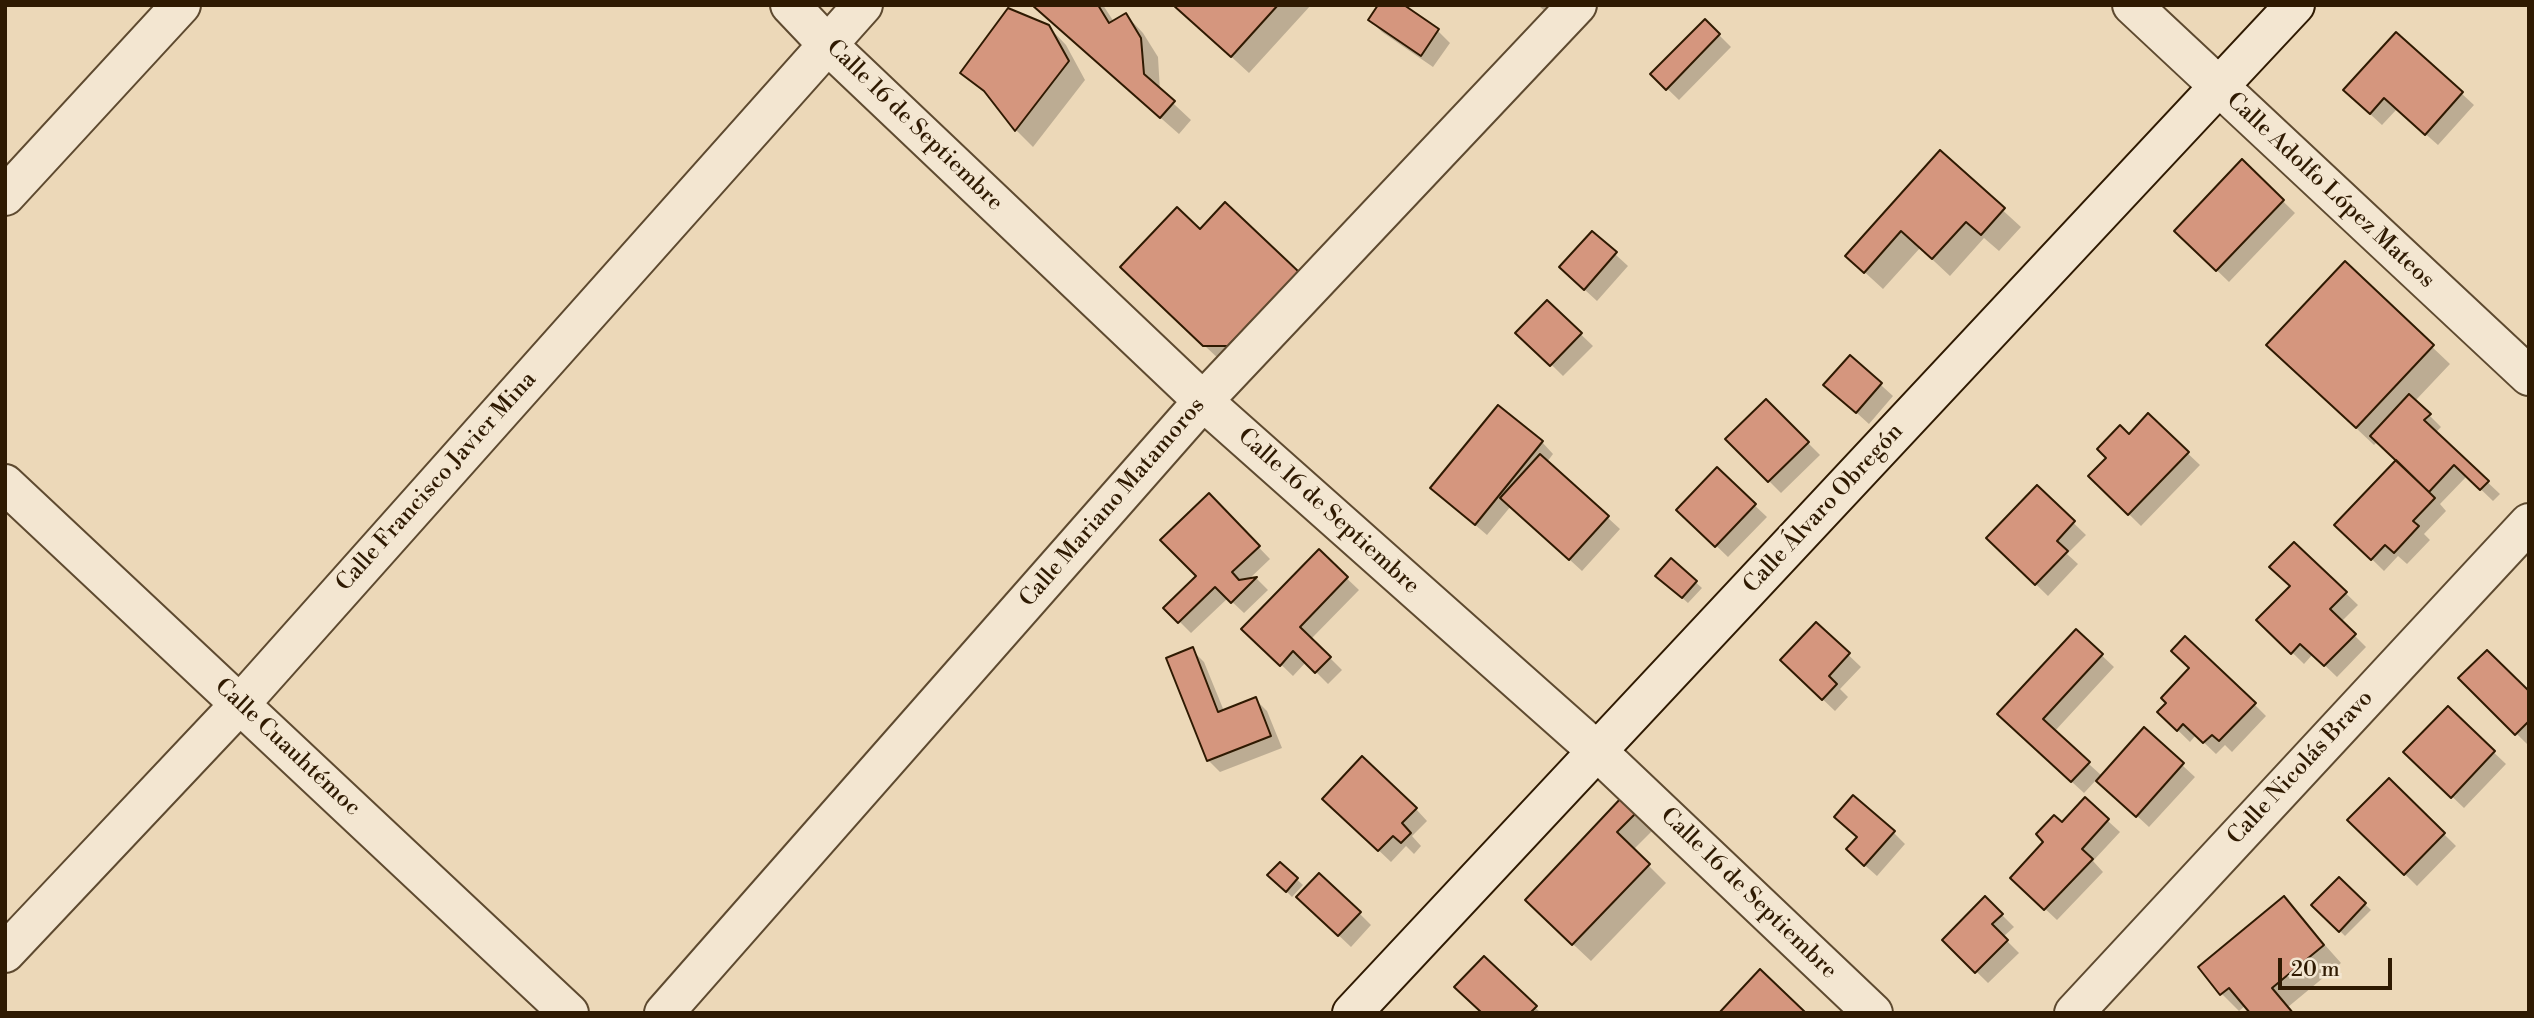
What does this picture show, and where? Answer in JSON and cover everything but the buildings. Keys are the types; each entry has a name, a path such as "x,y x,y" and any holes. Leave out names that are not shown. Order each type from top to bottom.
{"street":[{"path":"5,196 181,5"},
{"name":"Calle 16 de Septiembre","path":"790,5 827,44 1203,401 1597,751 1873,1013"},
{"name":"Calle Francisco Javier Mina","path":"5,953 240,704 863,5"},
{"name":"Calle Mariano Matamoros","path":"664,1013 1203,401 1577,5"},
{"name":"Calle Adolfo López Mateos","path":"2132,5 2529,376"},
{"name":"Calle Álvaro Obregón","path":"1352,1013 2295,5"},
{"name":"Calle Cuauhtémoc","path":"5,484 569,1013"},
{"name":"Calle Nicolás Bravo","path":"2074,1013 2529,523"}]}
